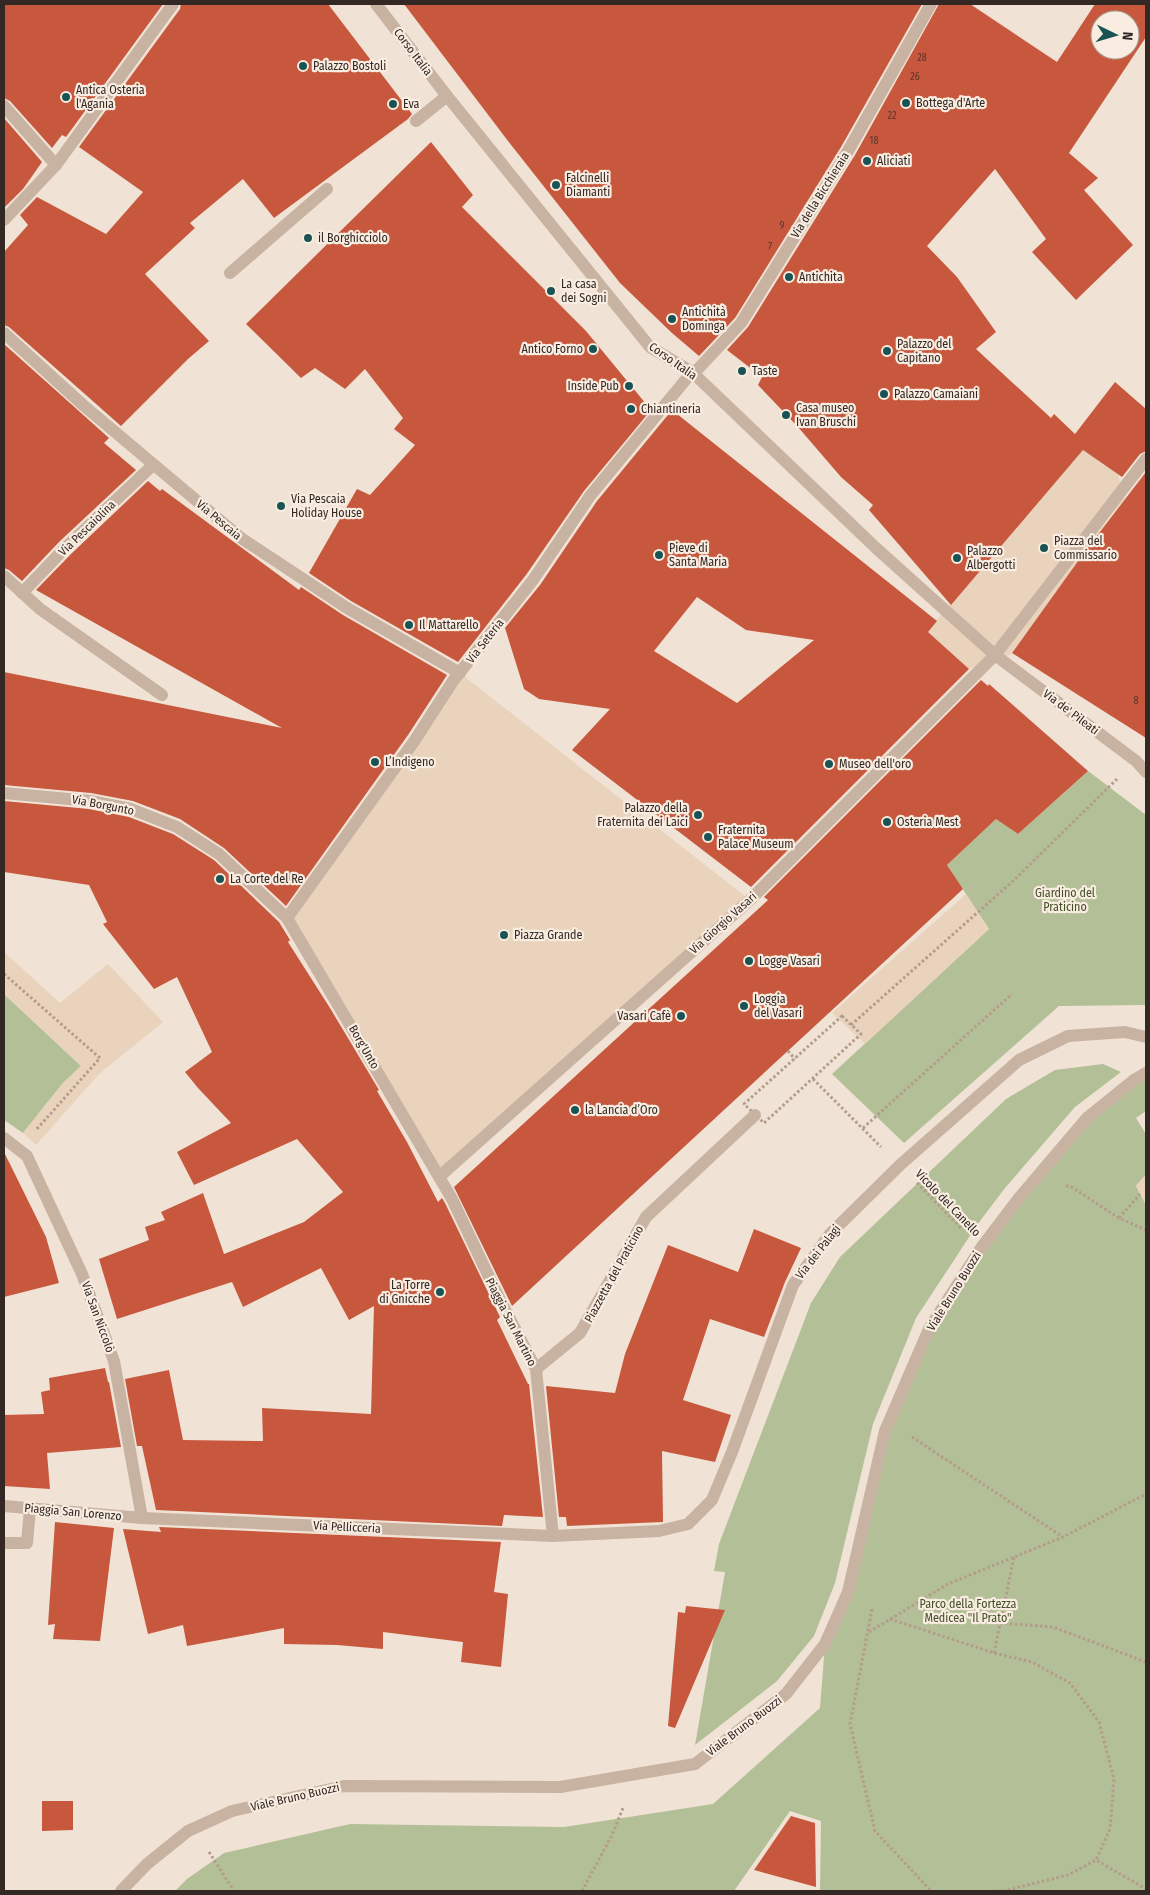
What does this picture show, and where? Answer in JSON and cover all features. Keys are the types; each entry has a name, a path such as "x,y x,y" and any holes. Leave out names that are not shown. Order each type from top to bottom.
{"street":[{"path":"4,220 56,165 173,4"},
{"name":"Corso Italia","path":"376,4 447,96 650,347 692,372 876,548 994,655"},
{"name":"Via della Bicchieraia","path":"692,372 697,370 742,323 848,151 931,4"},
{"path":"416,121 447,96"},
{"path":"4,106 56,165"},
{"path":"230,273 327,189"},
{"name":"Via Pescaia","path":"4,332 83,406 240,538 347,608 460,673"},
{"name":"Via Seteria","path":"287,918 415,740 460,673 533,580 590,496 692,372"},
{"name":"Via Giorgio Vasari","path":"439,1178 750,900 994,655 1146,459"},
{"name":"Via Pescaiolina","path":"22,593 65,548 153,465"},
{"path":"4,576 40,610 162,695"},
{"name":"Via de' Pileati","path":"994,655 1136,761 1146,772"},
{"name":"Via Borgunto","path":"4,793 90,801 131,809 176,827 219,854 287,918"},
{"name":"Borg'Unto","path":"287,918 439,1178"},
{"name":"Via dei Palagi","path":"553,1536 659,1532 688,1524 712,1500 732,1452 793,1285 830,1234 900,1165 1019,1060 1068,1036 1125,1032 1146,1037"},
{"name":"Viale Bruno Buozzi","path":"120,1891 147,1864 188,1831 232,1811 344,1786 560,1787 695,1764 786,1694 825,1644 848,1592 885,1431 929,1329 981,1248 1019,1198 1087,1118 1134,1080 1146,1074"},
{"name":"Piazzetta del Praticino","path":"536,1369 580,1333 646,1217 756,1115"},
{"name":"Via San Niccolò","path":"4,1138 27,1156 82,1274 114,1361 142,1518"},
{"name":"Piaggia San Martino","path":"439,1178 452,1199 501,1302 536,1369 553,1536"},
{"name":"Piaggia San Lorenzo","path":"4,1506 142,1518"},
{"path":"4,1544 28,1542 30,1509"},
{"name":"Via Pellicceria","path":"142,1518 553,1536"}],"path":[{"path":"851,1025 1014,881 1136,761"},
{"path":"4,974 100,1058 19,1150"},
{"path":"863,1128 1012,994"},
{"path":"781,1071 842,1016 861,1034 801,1090"},
{"path":"788,1052 795,1059"},
{"name":"Vicolo del Canello","path":"813,1079 981,1248"},
{"path":"1063,1186 1070,1186 1119,1218 1146,1230"},
{"path":"1119,1218 1140,1194"},
{"path":"905,1432 1063,1537"},
{"path":"868,1632 948,1584 1063,1537 1146,1494"},
{"path":"994,1653 1014,1557"},
{"path":"872,1605 850,1724 875,1830 931,1891"},
{"path":"890,1619 994,1653 1032,1662 1070,1683 1099,1722 1114,1779 1110,1829 1096,1860 1068,1875 1003,1891 993,1891"},
{"path":"1000,1623 1054,1627 1146,1662"},
{"path":"582,1891 612,1835 622,1808"},
{"path":"208,1851 234,1891"},
{"path":"1096,1860 1146,1889"}],"green space":[{"name":"Giardino del Praticino","path":"1088,771 1146,815 1146,1005 1059,1006 904,1143 832,1074 989,929 947,865 996,819 1018,834"},
{"path":"4,994 81,1066 63,1083 23,1133 4,1120"},
{"path":"1103,1064 1121,1072 1075,1107 1005,1188 977,1225 916,1318 873,1424 835,1583 814,1636 777,1681 695,1745 725,1572 714,1571 719,1544 811,1303 840,1257 1006,1099 1055,1070"},
{"name":"Parco della Fortezza Medicea \"Il Prato\"","path":"1146,1074 1146,1111 1136,1118 1146,1134 1146,1174 1136,1186 1146,1205 1146,1891 820,1891 821,1821 790,1811 734,1891 175,1891 187,1879 224,1853 350,1824 564,1827 713,1804 820,1708 825,1644 848,1592 885,1431 929,1329 981,1248 1087,1118"}],"shaded area":[{"name":"Piazza del Commissario","path":"1083,450 1118,474 1125,499 1112,514 1010,655 969,669 927,631"},
{"name":"Piazza Grande","path":"460,673 750,900 439,1177 287,918"},
{"path":"966,894 989,929 865,1044 832,1013"},
{"path":"4,952 60,1003 108,964 163,1022 99,1074 36,1145 23,1133 63,1083 81,1066 4,994"},
{"path":"1146,1174 1146,1205 1136,1186"}],"building":[{"path":"4,4 163,4 66,137 62,135 52,148 10,101 4,98"},
{"path":"181,4 328,4 412,114 408,119 274,218 243,179 190,223 195,228 145,274 209,341 188,359 121,426 9,327 4,325 4,252 28,225 20,215 37,197 106,234 143,192 79,147 180,9"},
{"path":"404,4 922,4 841,147 735,318 699,356 620,283 508,141"},
{"path":"939,4 970,4 1057,62 1090,12 1090,60 1131,60 1069,153 1098,178 1084,190 1133,245 1076,300 1032,252 1046,239 995,169 927,246 957,277 996,332 976,349 1051,418 1054,414 1075,434 1115,382 1146,409 1146,451 1140,454 1122,477 1083,450 951,605 869,510 873,505 841,477 798,427 758,385 762,377 727,350 748,327 855,155"},
{"path":"1095,4 1146,4 1146,37 1140,46 1140,10 1091,10"},
{"path":"4,118 42,162 23,189 4,208"},
{"path":"431,142 473,195 462,207 586,331 651,410 584,491 526,575 458,662 351,601 309,573 357,489 370,495 415,445 394,429 403,418 365,369 345,389 315,368 301,378 246,324"},
{"path":"4,344 109,438 104,443 136,470 59,542 22,581 4,568"},
{"path":"672,410 937,621 928,632 969,669 751,887 572,750 610,709 539,699 524,689 505,628 540,585 597,501","holes":["697,597 746,630 814,640 737,703 654,651"]},
{"path":"1146,472 1146,738 1012,653 1086,550"},
{"path":"148,481 160,491 162,489 299,590 301,587 343,615 447,675 408,735 286,906 224,848 180,819 133,801 91,793 4,785 4,672 282,728 36,590"},
{"name":"Loggia del Vasari","path":"981,680 988,686 989,684 1088,771 1018,834 996,819 947,865 963,889 512,1306 454,1187 768,900 764,897"},
{"path":"4,801 89,809 129,817 173,834 214,860 279,922 290,940 288,942 379,1090 377,1091 407,1142 438,1202 442,1198 445,1203 500,1317 497,1320 529,1384 543,1517 504,1515 502,1526 156,1510 142,1446 137,1446 125,1379 169,1370 183,1440 263,1441 262,1408 371,1414 374,1306 349,1320 321,1268 243,1307 232,1282 117,1319 99,1259 149,1240 145,1227 165,1220 161,1212 203,1193 224,1254 304,1222 343,1192 297,1139 194,1185 177,1152 231,1123 185,1072 212,1052 177,977 154,989 103,924 107,922 89,885 4,872"},
{"path":"4,1152 46,1237 59,1283 4,1297"},
{"path":"754,1229 801,1248 785,1282 764,1337 710,1319 683,1400 731,1415 715,1462 662,1451 663,1522 567,1526 566,1517 559,1517 546,1386 615,1393 625,1354 668,1245 738,1272"},
{"path":"105,1368 121,1447 47,1453 50,1489 4,1486 4,1415 44,1414 41,1392 50,1390 49,1378"},
{"path":"55,1522 114,1528 100,1641 53,1639 55,1624 48,1625"},
{"path":"159,1527 501,1542 494,1592 508,1594 501,1667 461,1662 463,1642 383,1632 383,1649 337,1645 284,1644 284,1628 187,1646 183,1625 148,1634 123,1529 161,1532"},
{"path":"686,1606 725,1610 675,1728 668,1726 678,1612 685,1613"},
{"path":"42,1801 73,1801 73,1830 42,1831"},
{"path":"791,1816 815,1823 816,1887 754,1870"}],"place":[{"name":"Palazzo Bostoli","path":"303,66"},
{"name":"Antica Osteria l'Agania","path":"66,97"},
{"name":"Bottega d'Arte","path":"906,103"},
{"name":"Eva","path":"393,104"},
{"name":"Aliciati","path":"867,161"},
{"name":"Falcinelli Diamanti","path":"556,185"},
{"name":"il Borghicciolo","path":"308,238"},
{"name":"Antichita","path":"789,277"},
{"name":"La casa dei Sogni","path":"551,291"},
{"name":"Antichità Dominga","path":"672,319"},
{"name":"Antico Forno","path":"593,349"},
{"name":"Palazzo del Capitano","path":"887,351"},
{"name":"Taste","path":"742,371"},
{"name":"Inside Pub","path":"629,386"},
{"name":"Palazzo Camaiani","path":"884,394"},
{"name":"Chiantineria","path":"631,409"},
{"name":"Casa museo Ivan Bruschi","path":"786,415"},
{"name":"Via Pescaia Holiday House","path":"281,506"},
{"name":"Piazza del Commissario","path":"1044,548"},
{"name":"Pieve di Santa Maria","path":"659,555"},
{"name":"Palazzo Albergotti","path":"957,558"},
{"name":"Il Mattarello","path":"409,625"},
{"name":"L’Indigeno","path":"375,762"},
{"name":"Museo dell'oro","path":"829,764"},
{"name":"Palazzo della Fraternita dei Laici","path":"698,815"},
{"name":"Osteria Mest","path":"887,822"},
{"name":"Fraternita Palace Museum","path":"708,837"},
{"name":"La Corte del Re","path":"220,879"},
{"name":"Piazza Grande","path":"504,935"},
{"name":"Logge Vasari","path":"749,961"},
{"name":"Loggia del Vasari","path":"744,1006"},
{"name":"Vasari Cafè","path":"681,1016"},
{"name":"la Lancia d’Oro","path":"575,1110"},
{"name":"La Torre di Gnicche","path":"440,1292"}]}
